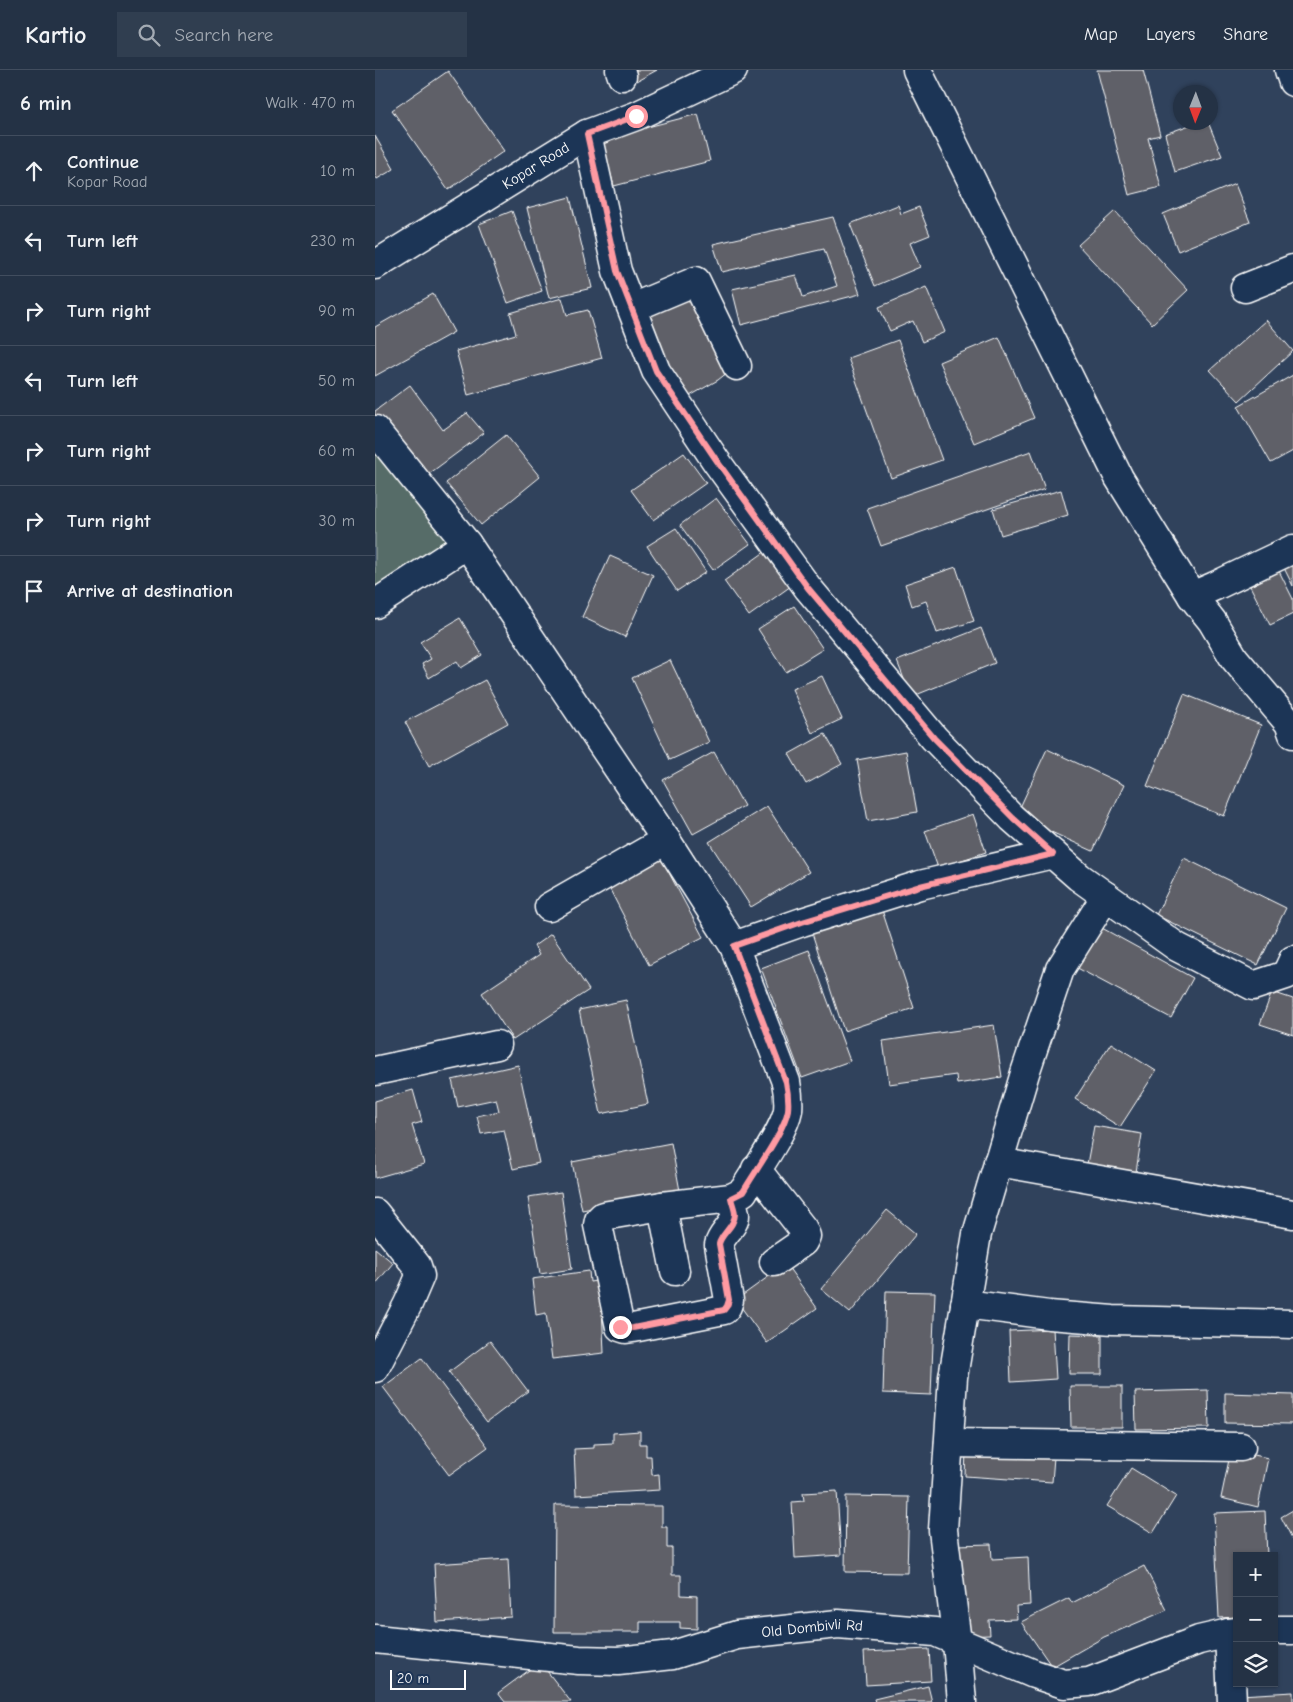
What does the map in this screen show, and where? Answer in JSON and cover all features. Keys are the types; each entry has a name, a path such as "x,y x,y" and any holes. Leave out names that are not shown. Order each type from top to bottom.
{"street":[{"name":"Kopar Road","path":"375,265 587,134 636,116 733,70"},
{"path":"917,70 1119,478 1192,596 1212,622 1234,658 1289,723 1293,734"},
{"path":"1289,70 1293,82"},
{"path":"587,134 617,271 656,371 717,461 808,588 934,738 1013,818 1079,877 1177,947 1253,986 1286,975 1293,960"},
{"path":"1245,288 1293,269"},
{"path":"631,308 696,281 737,366"},
{"path":"375,430 467,544 667,840 734,946 786,1082 789,1096 783,1126 743,1192 731,1198 662,1206 603,1216 599,1220 598,1225 620,1327 626,1329 724,1310 729,1300 719,1244 733,1222 735,1215 731,1198"},
{"path":"375,604 467,544"},
{"path":"1192,596 1293,549"},
{"path":"549,907 667,840"},
{"path":"734,946 802,922 920,886 1053,854"},
{"path":"963,1702 943,1530 953,1377 977,1234 1025,1074 1060,969 1105,896"},
{"path":"375,1071 497,1045"},
{"path":"998,1162 1293,1214"},
{"path":"756,1170 803,1229 806,1236 803,1242 774,1262"},
{"path":"662,1206 675,1271"},
{"path":"375,1213 417,1266 420,1276 408,1304 375,1368"},
{"path":"965,1304 1049,1315 1113,1320 1293,1324"},
{"path":"949,1443 1241,1446"},
{"name":"Old Dombivli Rd","path":"375,1638 579,1660 618,1661 673,1655 737,1635 838,1624 935,1632 1034,1674 1065,1684 1089,1682 1199,1640 1233,1633"},
{"path":"1278,1630 1293,1630"},
{"path":"1232,1702 1233,1633"}],"green space":[{"path":"375,446 456,549 375,598"}],"building":[{"path":"631,70 657,70 637,81"},
{"path":"1097,70 1143,70 1160,135 1148,138 1161,187 1129,195"},
{"path":"448,71 504,151 448,190 392,110"},
{"path":"698,114 710,161 614,186 601,139"},
{"path":"1176,130 1211,130 1222,156 1175,172 1165,134"},
{"path":"375,136 394,169 377,179 375,175"},
{"path":"1235,184 1250,222 1178,251 1163,214"},
{"path":"570,197 592,288 549,298 527,208"},
{"path":"898,205 901,214 919,207 930,235 910,243 920,267 875,286 850,224"},
{"path":"512,211 542,291 508,303 479,224"},
{"path":"1115,211 1188,290 1152,324 1078,245"},
{"path":"833,217 860,294 741,325 732,289 796,275 803,297 837,286 824,249 722,272 713,244"},
{"path":"926,287 945,332 922,342 913,321 890,331 879,307"},
{"path":"691,289 733,368 718,380 681,401 642,312"},
{"path":"433,294 454,332 375,376 375,327"},
{"path":"562,298 567,315 588,310 602,358 468,395 456,351 516,334 510,313"},
{"path":"1266,320 1293,351 1239,401 1210,370"},
{"path":"999,337 1034,418 974,443 939,362"},
{"path":"898,340 942,460 891,478 848,358"},
{"path":"1293,375 1293,451 1271,463 1238,406"},
{"path":"410,385 443,430 467,413 484,433 418,482 375,425 375,411"},
{"path":"506,435 540,477 481,525 446,483"},
{"path":"1031,451 1045,489 881,546 867,508"},
{"path":"684,453 706,483 653,520 631,490"},
{"path":"1061,490 1068,515 1001,535 993,509"},
{"path":"716,498 750,544 713,570 680,525"},
{"path":"676,528 706,572 677,591 647,546"},
{"path":"766,551 791,586 749,616 724,581"},
{"path":"1293,554 1293,586 1280,560"},
{"path":"610,556 653,575 625,637 582,617"},
{"path":"956,567 974,621 937,633 926,601 912,606 905,584"},
{"path":"1279,571 1293,599 1293,614 1270,625 1250,586"},
{"path":"794,606 823,649 786,672 758,629"},
{"path":"460,618 482,655 461,668 457,661 429,678 422,664 431,659 420,642"},
{"path":"981,628 995,663 911,697 897,661"},
{"path":"670,660 709,742 670,760 632,678"},
{"path":"822,676 842,719 812,733 792,689"},
{"path":"485,680 508,723 429,766 405,722"},
{"path":"1184,694 1261,725 1224,816 1147,786"},
{"path":"825,734 842,764 806,784 789,754"},
{"path":"1047,749 1124,785 1093,851 1016,816"},
{"path":"906,751 917,812 868,821 857,760"},
{"path":"714,752 744,806 693,834 663,780"},
{"path":"767,806 809,872 751,907 709,842"},
{"path":"973,814 986,852 938,868 925,831"},
{"path":"658,852 703,937 649,965 605,880"},
{"path":"1184,858 1286,908 1258,965 1156,915"},
{"path":"880,904 914,1008 844,1031 810,927"},
{"path":"1091,922 1193,978 1171,1018 1068,963"},
{"path":"551,934 589,990 513,1040 482,993 539,955 534,946"},
{"path":"809,950 850,1061 802,1078 761,968"},
{"path":"1272,992 1293,999 1293,1035 1260,1024"},
{"path":"626,1000 648,1104 601,1114 579,1010"},
{"path":"994,1025 1002,1077 957,1084 956,1075 889,1084 883,1041"},
{"path":"1111,1043 1156,1071 1120,1127 1075,1099"},
{"path":"518,1065 539,1163 513,1169 504,1130 481,1134 477,1116 499,1111 496,1099 458,1107 452,1080"},
{"path":"413,1090 422,1122 412,1125 424,1164 375,1178 375,1101"},
{"path":"1094,1126 1142,1134 1136,1172 1087,1164"},
{"path":"671,1143 680,1191 582,1210 572,1162"},
{"path":"561,1192 572,1269 540,1274 528,1197"},
{"path":"887,1210 916,1234 850,1313 821,1289"},
{"path":"375,1248 393,1263 375,1285"},
{"path":"786,1264 817,1308 767,1343 736,1300"},
{"path":"589,1271 590,1282 601,1280 604,1353 552,1359 546,1313 536,1315 532,1279"},
{"path":"886,1291 935,1292 931,1395 883,1393"},
{"path":"1053,1329 1056,1379 1011,1382 1009,1331"},
{"path":"1070,1334 1102,1335 1102,1374 1069,1374"},
{"path":"490,1341 528,1391 487,1422 449,1372"},
{"path":"422,1358 488,1447 449,1475 383,1387"},
{"path":"1070,1386 1122,1386 1122,1427 1071,1427"},
{"path":"1208,1390 1209,1428 1136,1429 1135,1392"},
{"path":"1225,1393 1293,1395 1293,1424 1225,1423"},
{"path":"640,1431 640,1444 646,1444 646,1456 651,1456 652,1475 659,1474 660,1490 576,1495 574,1449 594,1448 594,1444 613,1443 613,1433"},
{"path":"1231,1450 1268,1458 1258,1507 1221,1498"},
{"path":"966,1451 1054,1457 1052,1482 965,1476"},
{"path":"1131,1468 1176,1496 1153,1533 1107,1506"},
{"path":"837,1491 841,1555 795,1558 792,1502 804,1501 803,1493"},
{"path":"846,1496 909,1497 907,1573 845,1572"},
{"path":"555,1505 662,1506 662,1527 667,1527 667,1548 672,1548 672,1575 681,1575 681,1595 697,1596 697,1629 680,1628 680,1622 640,1622 640,1632 554,1632"},
{"path":"1293,1510 1293,1540 1281,1517"},
{"path":"1265,1511 1267,1552 1233,1552 1233,1617 1219,1618 1214,1513"},
{"path":"991,1544 992,1559 1028,1557 1030,1605 1016,1606 1017,1619 989,1620 990,1635 959,1636 956,1545"},
{"path":"508,1559 511,1617 437,1622 434,1564"},
{"path":"1144,1566 1167,1610 1104,1637 1052,1667 1021,1622 1069,1598 1072,1603"},
{"path":"929,1649 931,1681 866,1685 864,1652"},
{"path":"540,1662 571,1702 505,1702 498,1693"},
{"path":"928,1686 932,1702 875,1702 874,1699"},
{"path":"1293,1692 1293,1702 1240,1702 1240,1695"}],"route":[{"path":"620,1327 626,1329 633,1328 724,1310 729,1300 719,1244 733,1222 735,1215 731,1198 743,1192 783,1126 789,1096 786,1082 734,946 802,922 920,886 1053,854 1013,818 934,738 808,588 717,461 656,371 617,271 587,134 636,116"}]}
